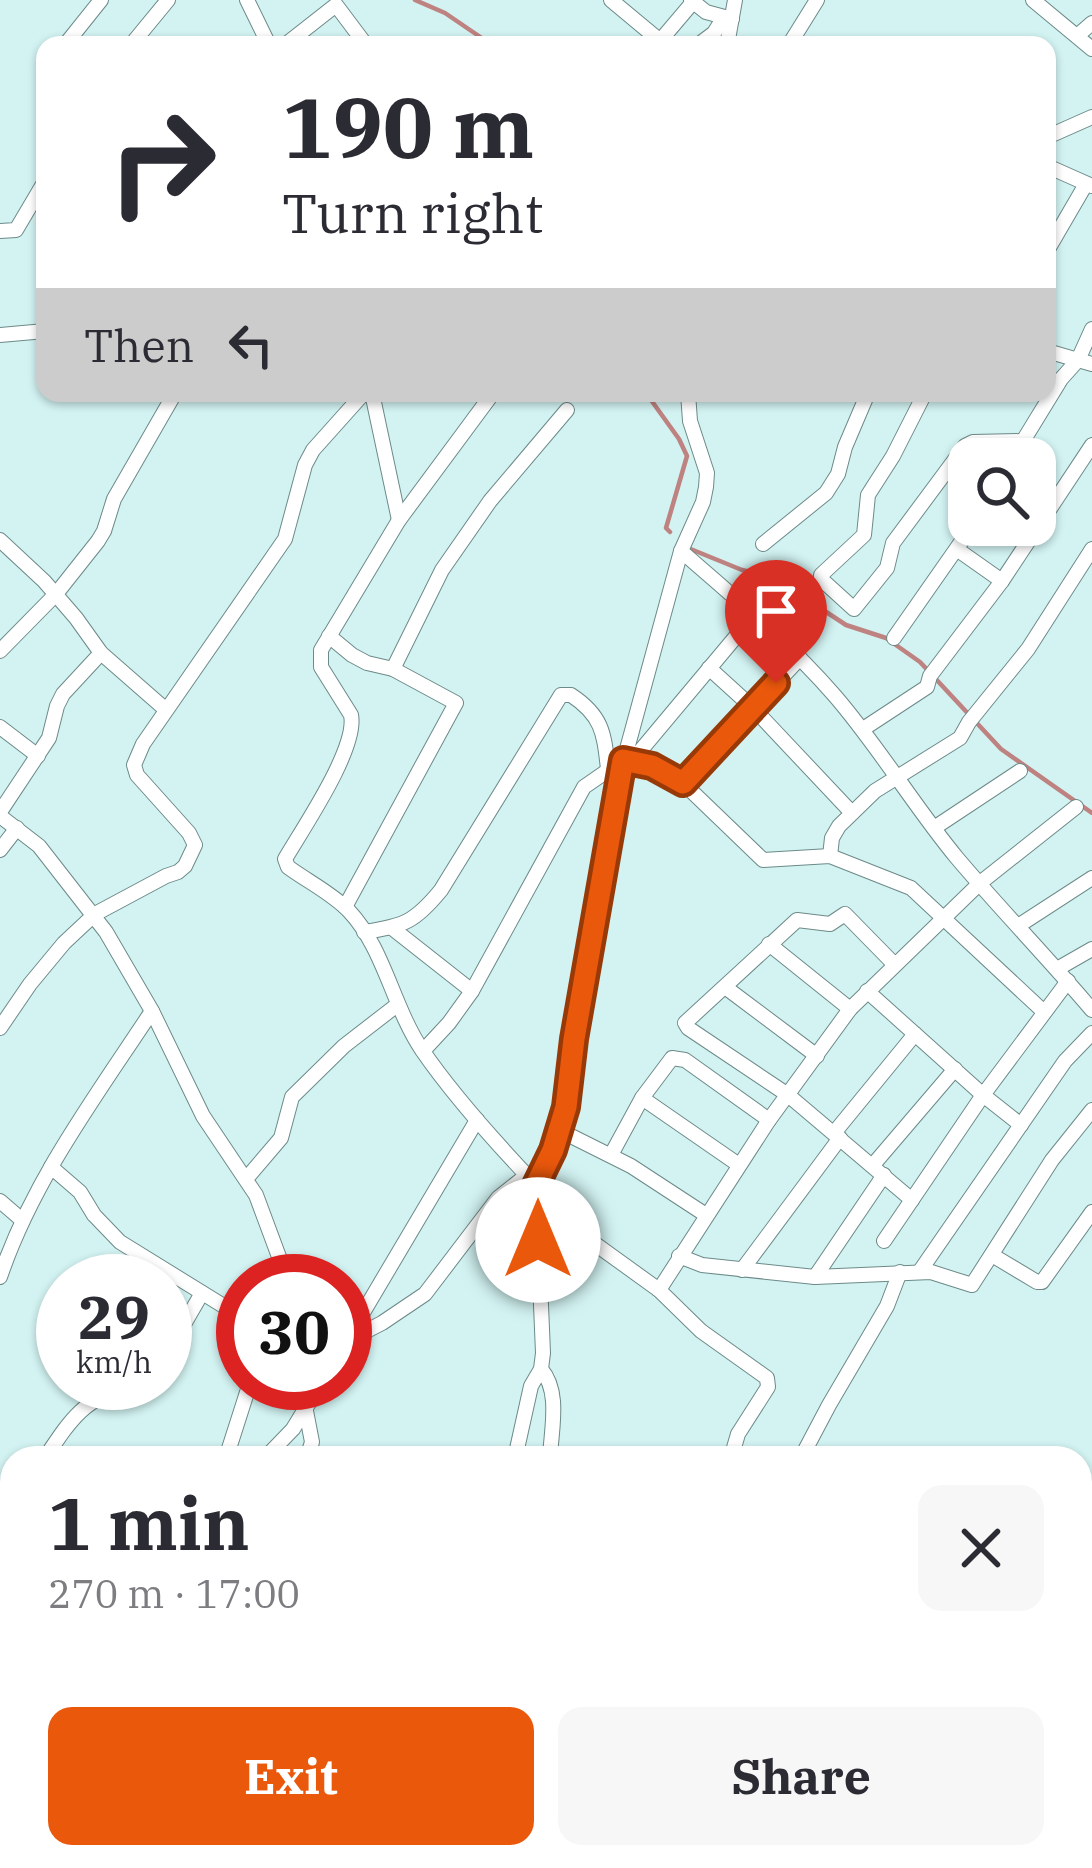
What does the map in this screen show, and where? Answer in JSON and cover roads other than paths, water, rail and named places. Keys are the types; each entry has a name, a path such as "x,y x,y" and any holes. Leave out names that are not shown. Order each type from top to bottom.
{"street":[{"path":"72,36 101,0"},
{"path":"138,36 168,0"},
{"path":"247,0 265,36"},
{"path":"611,0 628,6 656,36"},
{"path":"727,36 735,0"},
{"path":"795,36 817,0"},
{"path":"1033,0 1092,49"},
{"path":"667,36 692,1 706,12 728,18"},
{"path":"296,36 336,5 359,36"},
{"path":"710,36 728,18"},
{"path":"1077,36 1092,23"},
{"path":"1056,133 1092,117"},
{"path":"1056,170 1089,185 1056,232"},
{"path":"0,231 16,230 36,197"},
{"path":"1056,387 1085,362 1092,329"},
{"path":"0,335 36,332"},
{"path":"1056,354 1085,362"},
{"path":"0,651 56,594 104,531 114,499 170,402"},
{"path":"0,1028 64,943 95,914 185,866 195,845 189,833 137,775 134,765 165,709 285,539 304,465 313,450 359,402"},
{"path":"370,402 399,520"},
{"path":"486,402 399,520 320,650 319,660 354,723 352,736 284,859 288,867 345,907 364,932 423,1051 531,1180 537,1202 541,1369 531,1386 518,1446"},
{"path":"372,1327 425,1294 498,1198 531,1180 559,1130 627,761 681,551 703,502 707,473 690,422 689,402"},
{"path":"763,544 826,493 838,474 864,402"},
{"path":"920,402 868,495 864,535 820,575 854,609 887,568 893,542 948,469"},
{"path":"1025,438 1047,402"},
{"path":"393,670 442,570 490,501 567,410"},
{"path":"863,729 927,687 930,676 1003,581 1092,445"},
{"path":"0,540 56,594 100,652 165,709"},
{"path":"894,638 960,546"},
{"path":"830,856 832,838 875,791 960,738 1028,649 1092,549"},
{"path":"958,550 1003,581"},
{"path":"681,551 800,658 863,729 934,828 1092,1010"},
{"path":"423,1051 472,991 584,787 627,761 754,615"},
{"path":"329,636 352,655 393,670 453,700 455,706 345,907"},
{"path":"100,652 63,694 49,738 0,814 38,846 95,914 152,1011 203,1116 256,1196 278,1254"},
{"path":"683,783 800,658"},
{"path":"709,668 852,813"},
{"path":"364,932 409,923 424,911 561,695 571,695 596,717 608,769"},
{"path":"0,727 38,756"},
{"path":"627,761 652,766 683,783 763,860 830,856 911,888 1044,1012"},
{"path":"934,828 1020,771"},
{"path":"659,1290 739,1165 850,1009 980,883 1076,807"},
{"path":"0,850 16,828"},
{"path":"1018,926 1092,878"},
{"path":"894,964 844,914 830,924 797,920 685,1023 788,1095 912,1200"},
{"path":"392,928 472,991"},
{"path":"770,944 850,1009"},
{"path":"1057,968 1092,949"},
{"path":"884,1241 1068,981"},
{"path":"725,987 817,1056"},
{"path":"867,991 1021,1125"},
{"path":"246,1179 280,1138 292,1097 344,1046 398,1006"},
{"path":"0,1277 22,1220 51,1166 152,1011"},
{"path":"920,1271 1065,1061 1092,1033"},
{"path":"742,1270 915,1034"},
{"path":"611,1155 642,1098 672,1058 685,1060 770,1120"},
{"path":"815,1277 878,1170 955,1069"},
{"path":"642,1098 739,1165"},
{"path":"679,1256 702,1264 815,1277 920,1271 973,1285 1052,1160 1092,1109"},
{"path":"372,1297 477,1120"},
{"path":"559,1130 611,1155 706,1215"},
{"path":"51,1166 80,1192 120,1242 216,1302"},
{"path":"0,1201 22,1220"},
{"path":"537,1202 659,1290 700,1331 764,1374 769,1382 734,1446"},
{"path":"992,1255 1042,1282 1092,1212"},
{"path":"807,1446 887,1306 900,1272"},
{"path":"192,1310 202,1293"},
{"path":"541,1369 553,1393 551,1446"},
{"path":"54,1446 81,1410"},
{"path":"230,1446 241,1410"},
{"path":"275,1446 306,1411"},
{"path":"306,1411 311,1446"}],"waterway":[{"path":"415,0 479,36"},
{"path":"652,402 687,456 666,528 670,532"},
{"path":"688,548 773,577 846,625 886,638 920,662 1001,749 1092,813"}]}
